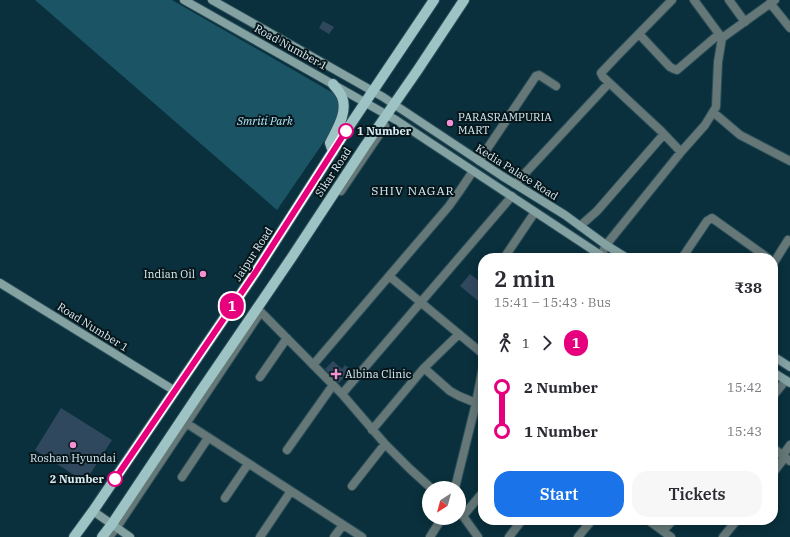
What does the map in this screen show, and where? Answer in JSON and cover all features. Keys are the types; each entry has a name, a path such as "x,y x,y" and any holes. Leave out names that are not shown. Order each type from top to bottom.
{"main road":[{"name":"Jaipur Road","path":"74,537 255,273 434,0"},
{"name":"Sikar Road","path":"102,537 115,525 259,309 365,146 389,116 394,104 464,0"},
{"path":"333,84 342,96 344,106 343,115 330,143 333,152"}],"street":[{"name":"Road Number 1","path":"184,0 389,116"},
{"name":"Road Number 1","path":"212,0 394,104"},
{"path":"672,0 601,73 609,83 664,134 681,152"},
{"path":"603,253 606,245 681,152 705,125 716,107 720,36 694,0"},
{"path":"729,0 745,22"},
{"path":"639,34 670,67 677,70 720,36 745,22 772,2 790,28"},
{"path":"479,161 536,76 539,75 556,86"},
{"path":"515,184 609,83"},
{"name":"Kedia Palace Road","path":"394,104 479,161 565,215 619,253"},
{"path":"714,112 740,135 790,161"},
{"name":"Kedia Palace Road","path":"389,116 423,137 596,253"},
{"path":"580,226 597,211 664,134"},
{"path":"313,365 449,206 473,171"},
{"path":"342,394 512,196"},
{"path":"507,253 535,212"},
{"path":"685,253 707,221 712,218 761,253"},
{"path":"778,253 788,240 790,241"},
{"path":"389,276 478,350"},
{"name":"Road Number 1","path":"0,283 174,391"},
{"path":"259,309 342,394 385,444 423,481"},
{"path":"372,430 424,368 459,334"},
{"path":"260,377 287,338"},
{"path":"778,359 790,366"},
{"path":"424,368 450,391 476,403"},
{"path":"778,375 788,382 778,391"},
{"path":"287,450 333,385"},
{"path":"457,481 478,398"},
{"path":"183,422 362,537"},
{"path":"182,477 208,438"},
{"path":"352,486 385,444"},
{"path":"778,467 786,458 790,445"},
{"path":"778,452 786,458"},
{"path":"225,498 248,464"},
{"path":"260,537 291,491"},
{"path":"466,509 478,497"},
{"path":"93,511 130,537"},
{"path":"466,521 478,537"},
{"path":"109,537 115,525"},
{"path":"334,537 343,525"},
{"path":"430,537 438,525"},
{"path":"508,537 518,525"},
{"path":"579,537 588,525"},
{"path":"655,525 671,537"},
{"path":"663,531 668,525"},
{"path":"723,537 732,525"}],"green space":[{"name":"Smriti Park","path":"35,0 172,0 340,97 342,103 336,124 277,210"}],"building":[{"path":"323,21 334,27 329,34 319,28"},
{"path":"470,274 478,280 478,301 460,286"},
{"path":"333,361 342,369 345,365 351,370 339,383 325,369"},
{"name":"Roshan Hyundai","path":"61,408 112,440 85,482 35,450"}],"bus line":[{"name":"1","path":"115,479 255,273 346,131"}],"place":[{"name":"PARASRAMPURIA MART","path":"450,123"},
{"name":"1 Number","path":"346,131"},
{"name":"Indian Oil","path":"203,274"},
{"name":"Albina Clinic","path":"336,374"},
{"name":"Roshan Hyundai","path":"73,445"},
{"name":"2 Number","path":"115,479"}],"district":[{"name":"SHIV NAGAR","path":"413,191"}]}
